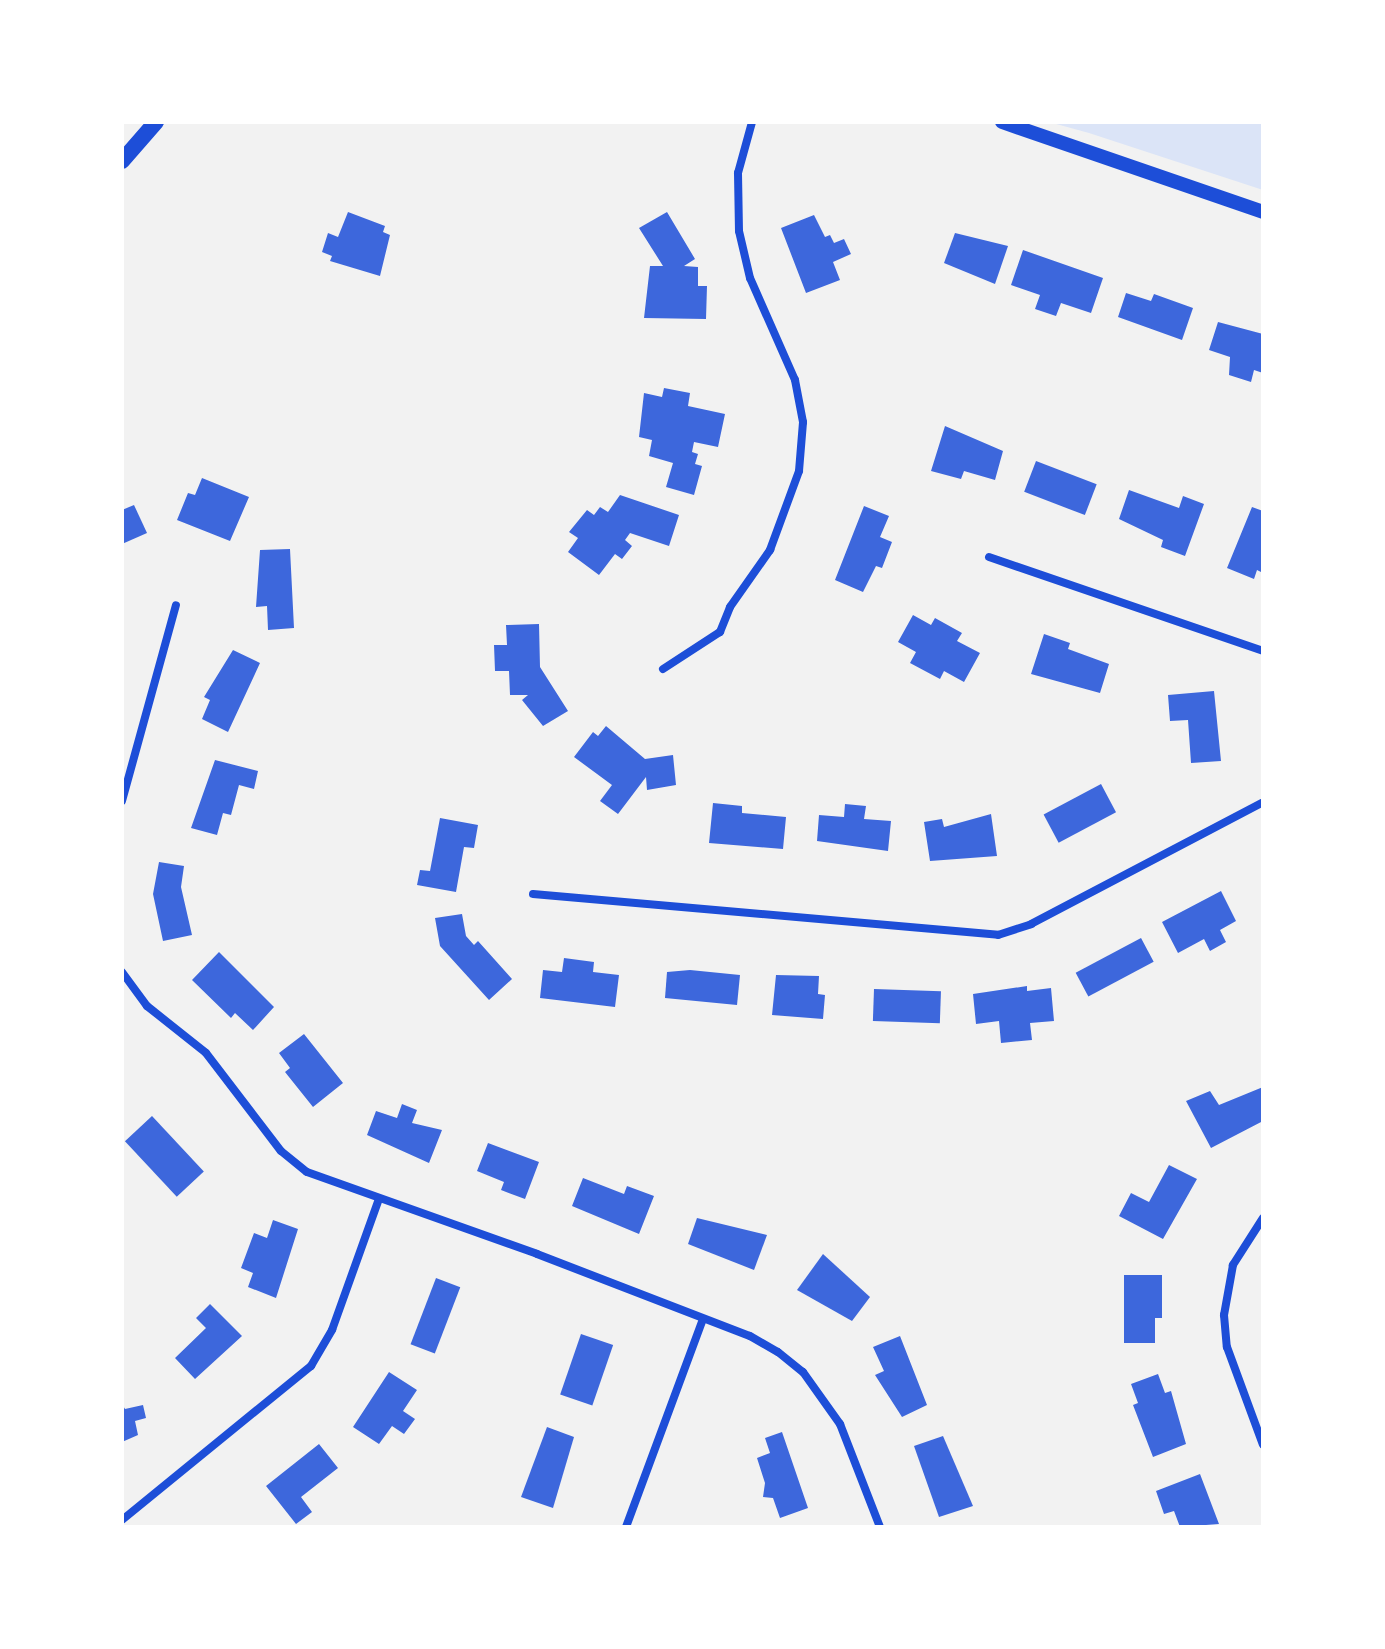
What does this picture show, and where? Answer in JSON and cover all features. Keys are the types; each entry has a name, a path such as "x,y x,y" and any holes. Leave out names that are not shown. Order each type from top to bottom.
{"main road":[{"path":"122,161 156,122"}],"street":[{"path":"663,669 720,632 730,607 770,550 797,481 803,422 795,380 742,250 736,189 752,122"},
{"path":"1002,122 1263,212"},
{"path":"989,557 1263,651"},
{"path":"122,801 126,772 176,605"},
{"path":"533,894 998,935 1031,924 1263,802"},
{"path":"122,972 147,1006 206,1053 290,1159 307,1172 750,1336 803,1372 844,1433 880,1527"},
{"path":"122,1520 311,1366 332,1330 379,1199"},
{"path":"1263,1218 1233,1265 1224,1326 1263,1445"},
{"path":"626,1527 703,1319"}],"shaded area":[{"path":"1049,122 1263,122 1263,190 1089,133"}],"building":[{"path":"348,212 385,226 383,232 390,235 380,276 330,261 332,256 322,252 328,233 338,237"},
{"path":"667,212 695,259 684,266 698,267 698,286 707,286 706,319 644,318 650,266 663,266 639,228"},
{"path":"814,215 825,237 830,235 834,243 844,239 851,254 833,262 840,280 806,293 781,228"},
{"path":"955,233 1008,246 995,284 944,263"},
{"path":"1023,250 1103,278 1091,313 1061,303 1056,316 1035,309 1040,295 1011,285"},
{"path":"1126,293 1151,301 1154,294 1193,308 1182,340 1118,317"},
{"path":"1218,322 1263,334 1263,373 1254,370 1251,382 1229,375 1230,357 1209,350"},
{"path":"664,388 690,393 688,406 725,414 718,447 694,442 692,452 698,454 695,464 702,466 694,495 666,487 673,463 649,456 652,440 639,437 644,393 662,397"},
{"path":"945,426 1003,451 995,480 964,471 961,479 931,471"},
{"path":"1036,461 1097,484 1085,515 1024,492"},
{"path":"202,478 249,497 230,541 177,520 188,493 195,495"},
{"path":"1129,490 1179,508 1183,496 1204,504 1185,556 1161,547 1163,540 1119,519"},
{"path":"620,495 679,515 669,546 630,533 625,540 632,546 622,559 615,554 599,575 568,552 578,538 569,532 587,510 594,515 600,507 608,512"},
{"path":"134,505 147,533 122,544 122,510"},
{"path":"864,506 889,516 880,537 892,542 882,568 876,566 863,592 835,580"},
{"path":"1252,507 1263,511 1263,573 1257,570 1254,579 1227,568"},
{"path":"290,549 294,628 268,630 267,606 256,607 260,550"},
{"path":"913,615 931,625 935,618 962,633 957,641 980,653 964,682 944,671 940,679 910,663 916,652 898,642"},
{"path":"539,624 540,667 568,711 543,726 522,700 528,695 510,695 509,671 495,671 494,645 507,645 506,625"},
{"path":"1044,634 1070,643 1068,649 1109,664 1100,693 1031,674"},
{"path":"233,650 260,663 228,732 202,719 210,700 204,697"},
{"path":"1214,691 1221,761 1191,763 1188,720 1170,721 1168,695"},
{"path":"606,726 645,759 673,755 676,785 647,790 646,777 618,814 600,801 612,785 574,757 593,732 598,736"},
{"path":"215,760 258,771 254,789 239,785 231,815 223,813 217,835 191,828"},
{"path":"1101,784 1116,812 1059,843 1044,815"},
{"path":"713,803 742,806 742,813 786,817 783,849 709,843"},
{"path":"845,804 866,806 864,819 891,821 888,851 817,841 819,815 844,817"},
{"path":"991,814 997,856 930,861 924,822 942,819 944,827"},
{"path":"440,818 478,825 474,848 464,847 456,892 417,885 420,870 430,871"},
{"path":"159,862 184,866 181,887 192,935 163,941 153,894"},
{"path":"1221,891 1236,921 1220,930 1226,942 1210,951 1204,939 1178,953 1162,922"},
{"path":"462,914 466,936 474,945 478,941 512,979 489,1000 440,946 435,918"},
{"path":"1141,938 1154,962 1088,997 1076,973"},
{"path":"219,952 274,1007 253,1030 235,1013 231,1018 192,980"},
{"path":"564,958 594,962 593,972 619,975 615,1007 540,998 543,970 562,972"},
{"path":"690,970 740,975 737,1005 665,998 667,972"},
{"path":"776,975 819,976 818,994 825,995 823,1019 772,1015"},
{"path":"1027,986 1027,991 1051,988 1054,1021 1030,1023 1032,1040 1001,1043 999,1021 976,1024 973,994"},
{"path":"874,989 941,991 940,1023 873,1021"},
{"path":"304,1034 343,1083 313,1107 285,1072 290,1068 279,1053"},
{"path":"1263,1087 1263,1121 1211,1148 1186,1101 1210,1091 1219,1105"},
{"path":"402,1104 417,1110 412,1123 442,1130 429,1163 367,1135 376,1111 397,1118"},
{"path":"152,1116 204,1172 177,1197 125,1141"},
{"path":"488,1143 539,1162 525,1199 501,1190 504,1182 477,1171"},
{"path":"1169,1165 1197,1179 1163,1239 1119,1216 1131,1193 1149,1202"},
{"path":"583,1178 624,1194 627,1186 654,1196 639,1234 572,1206"},
{"path":"697,1218 767,1235 754,1270 688,1244"},
{"path":"273,1220 298,1229 276,1298 248,1287 253,1273 241,1268 254,1233 267,1238"},
{"path":"823,1254 870,1297 852,1321 797,1290"},
{"path":"1124,1275 1162,1275 1162,1318 1155,1318 1155,1343 1124,1343"},
{"path":"436,1278 460,1287 435,1354 411,1344"},
{"path":"210,1304 242,1336 195,1379 175,1358 206,1328 196,1318"},
{"path":"581,1334 613,1345 592,1406 560,1395"},
{"path":"900,1336 927,1405 902,1417 875,1375 884,1371 873,1347"},
{"path":"389,1372 417,1390 403,1411 415,1419 404,1434 392,1426 379,1444 353,1427"},
{"path":"1158,1374 1165,1393 1171,1391 1186,1444 1153,1457 1133,1405 1138,1403 1131,1384"},
{"path":"122,1404 125,1409 143,1405 146,1418 135,1421 138,1435 122,1442"},
{"path":"547,1427 574,1437 553,1508 521,1497"},
{"path":"782,1432 808,1508 780,1518 773,1498 763,1497 765,1483 757,1458 770,1453 765,1438"},
{"path":"943,1436 973,1506 939,1517 914,1446"},
{"path":"319,1444 338,1468 301,1497 312,1512 296,1524 266,1486"},
{"path":"1200,1474 1219,1524 1180,1527 1174,1511 1164,1514 1156,1491"}]}
